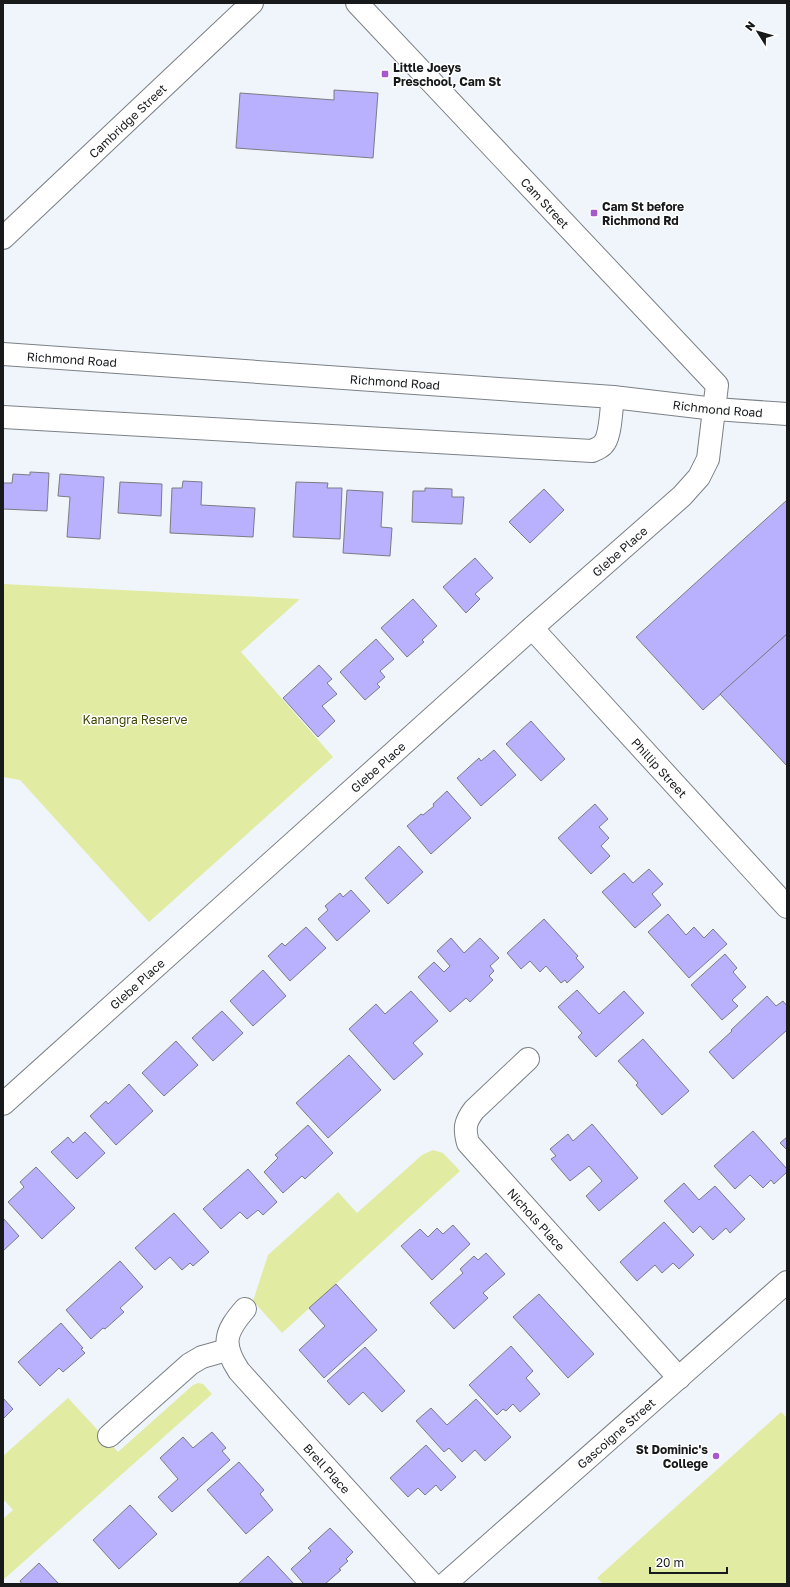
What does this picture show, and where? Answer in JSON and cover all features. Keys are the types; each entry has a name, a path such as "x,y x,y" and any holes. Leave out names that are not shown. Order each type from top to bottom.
{"street":[{"name":"Cambridge Street","path":"3,238 252,3"},
{"name":"Cam Street","path":"357,3 718,385 715,409"},
{"name":"Richmond Road","path":"3,354 613,397 715,409 787,414"},
{"path":"3,417 592,450 599,448 607,437 613,397"},
{"name":"Glebe Place","path":"3,1104 532,628 689,490 699,477 708,460 715,409"},
{"name":"Phillip Street","path":"532,628 787,907"},
{"name":"Nichols Place","path":"528,1059 474,1110 467,1119 465,1131 468,1143 679,1378"},
{"name":"Gascoigne Street","path":"446,1584 787,1282"},
{"path":"109,1436 190,1364 202,1358 227,1350 227,1341 232,1324 245,1308"},
{"name":"Brell Place","path":"227,1350 230,1358 239,1371 432,1584"}],"green space":[{"name":"Kanangra Reserve","path":"3,584 300,599 241,652 333,757 149,922 20,780 3,777"},
{"path":"433,1150 443,1153 460,1171 282,1333 253,1301 268,1255 338,1192 357,1213 422,1155"},
{"path":"198,1383 203,1384 212,1394 3,1580 3,1519 13,1510 3,1499 3,1456 68,1398 118,1452 193,1385"},
{"path":"781,1412 787,1418 787,1584 603,1584 597,1578"}],"building":[{"path":"334,90 378,93 373,158 236,148 240,93 334,100"},
{"path":"30,472 49,473 47,511 3,509 3,483 12,483 13,474 30,475"},
{"path":"60,474 104,477 100,539 67,537 70,497 58,496"},
{"path":"183,481 202,482 201,505 255,508 253,537 170,533 172,488 182,488"},
{"path":"120,482 162,484 161,516 118,513"},
{"path":"296,482 328,483 327,488 342,488 340,539 293,537"},
{"path":"425,488 452,489 452,497 464,497 462,524 412,522 413,491 425,491"},
{"path":"544,489 564,510 530,543 509,522"},
{"path":"347,490 383,492 381,527 392,528 390,556 343,553"},
{"path":"787,500 787,634 703,710 636,637"},
{"path":"475,558 493,578 475,594 480,599 466,613 443,587"},
{"path":"413,599 437,626 422,640 424,642 407,657 381,628"},
{"path":"787,634 787,766 720,694"},
{"path":"376,639 394,659 380,671 385,677 377,684 380,687 365,700 340,672"},
{"path":"319,665 332,679 327,683 337,694 322,706 335,721 318,737 283,698"},
{"path":"531,721 565,759 541,781 506,744"},
{"path":"494,750 516,775 481,806 457,778 479,758 481,761"},
{"path":"447,791 471,818 431,854 407,826 421,814 423,815 434,806 433,804"},
{"path":"595,804 608,819 599,827 609,838 601,846 610,856 591,874 558,838"},
{"path":"399,846 423,872 388,904 365,878"},
{"path":"649,869 663,884 652,894 661,905 635,928 602,892 624,873 633,883"},
{"path":"351,890 370,911 337,941 318,919 328,910 325,906 340,893 343,897"},
{"path":"668,914 686,935 694,927 704,938 713,929 727,944 689,978 648,932"},
{"path":"544,919 578,956 576,958 584,967 567,983 565,980 561,983 546,966 540,972 530,961 521,969 507,953"},
{"path":"306,927 326,948 290,981 268,956 282,943 285,946"},
{"path":"451,938 464,953 480,938 499,958 490,966 494,971 489,976 493,980 470,1002 466,998 450,1012 418,977 434,962 444,972 450,966 437,951"},
{"path":"725,954 737,968 733,972 746,987 732,1000 738,1006 722,1020 691,985"},
{"path":"263,970 286,996 253,1026 230,1001"},
{"path":"577,990 599,1014 624,991 644,1013 596,1057 578,1037 582,1033 558,1007"},
{"path":"411,991 438,1021 413,1043 423,1054 394,1080 349,1029 376,1004 385,1014"},
{"path":"767,996 776,1006 783,1001 787,1006 787,1030 733,1079 709,1052"},
{"path":"222,1011 243,1033 213,1061 192,1038"},
{"path":"643,1039 689,1091 662,1115 636,1085 638,1083 618,1061"},
{"path":"176,1041 198,1065 164,1096 142,1073"},
{"path":"349,1055 381,1090 328,1138 296,1103"},
{"path":"129,1084 153,1111 116,1145 90,1116 106,1101 108,1104"},
{"path":"592,1124 638,1178 599,1211 586,1196 602,1181 589,1166 570,1181 551,1159 556,1156 550,1149 568,1134 573,1141"},
{"path":"308,1125 333,1153 305,1179 302,1176 283,1193 264,1172 278,1158 275,1155"},
{"path":"753,1131 787,1169 787,1172 774,1184 771,1180 763,1188 750,1175 735,1189 714,1166"},
{"path":"85,1132 105,1153 77,1179 51,1152 68,1137 73,1143"},
{"path":"787,1137 787,1150 780,1143"},
{"path":"36,1167 75,1208 42,1239 8,1202 24,1187 20,1182"},
{"path":"248,1169 277,1202 263,1215 258,1210 247,1219 240,1212 221,1229 203,1209"},
{"path":"684,1183 699,1200 715,1186 745,1219 730,1233 726,1228 713,1240 700,1226 693,1233 664,1201"},
{"path":"174,1213 209,1252 193,1266 190,1263 182,1270 170,1257 155,1270 135,1248"},
{"path":"3,1218 19,1236 3,1251"},
{"path":"664,1222 694,1255 679,1269 673,1263 662,1273 655,1265 637,1281 620,1262"},
{"path":"453,1225 470,1244 432,1280 401,1246 420,1229 428,1237 437,1228 443,1234"},
{"path":"486,1253 505,1274 483,1293 488,1298 454,1329 430,1303 463,1273 460,1269 474,1256 478,1260"},
{"path":"120,1261 143,1287 120,1308 124,1312 91,1339 66,1310"},
{"path":"336,1284 377,1330 324,1378 299,1350 325,1326 309,1308"},
{"path":"539,1294 594,1354 568,1378 513,1317"},
{"path":"61,1323 83,1348 81,1349 85,1353 63,1372 59,1368 40,1386 18,1362"},
{"path":"511,1346 533,1371 526,1378 540,1394 520,1412 513,1404 506,1411 503,1409 497,1415 469,1385"},
{"path":"365,1347 405,1391 382,1412 363,1392 349,1405 327,1381"},
{"path":"3,1398 13,1409 3,1419"},
{"path":"476,1399 511,1437 485,1461 475,1450 462,1462 449,1448 444,1452 416,1421 431,1408 447,1425"},
{"path":"212,1432 226,1448 222,1451 230,1460 172,1512 158,1497 178,1479 160,1458 183,1437 193,1448"},
{"path":"426,1445 456,1477 441,1491 436,1485 425,1495 418,1488 408,1497 390,1478"},
{"path":"239,1462 264,1490 260,1494 273,1510 246,1534 207,1490"},
{"path":"130,1505 157,1534 119,1569 93,1540"},
{"path":"330,1528 353,1552 346,1559 348,1561 339,1569 341,1570 325,1584 304,1584 291,1569 311,1551 308,1548"},
{"path":"268,1556 294,1584 238,1584"},
{"path":"39,1563 59,1584 22,1584 20,1581"}],"place":[{"name":"Little Joeys Preschool, Cam St","path":"385,74"},
{"name":"Cam St before Richmond Rd","path":"594,213"},
{"name":"St Dominic's College","path":"716,1456"}]}
